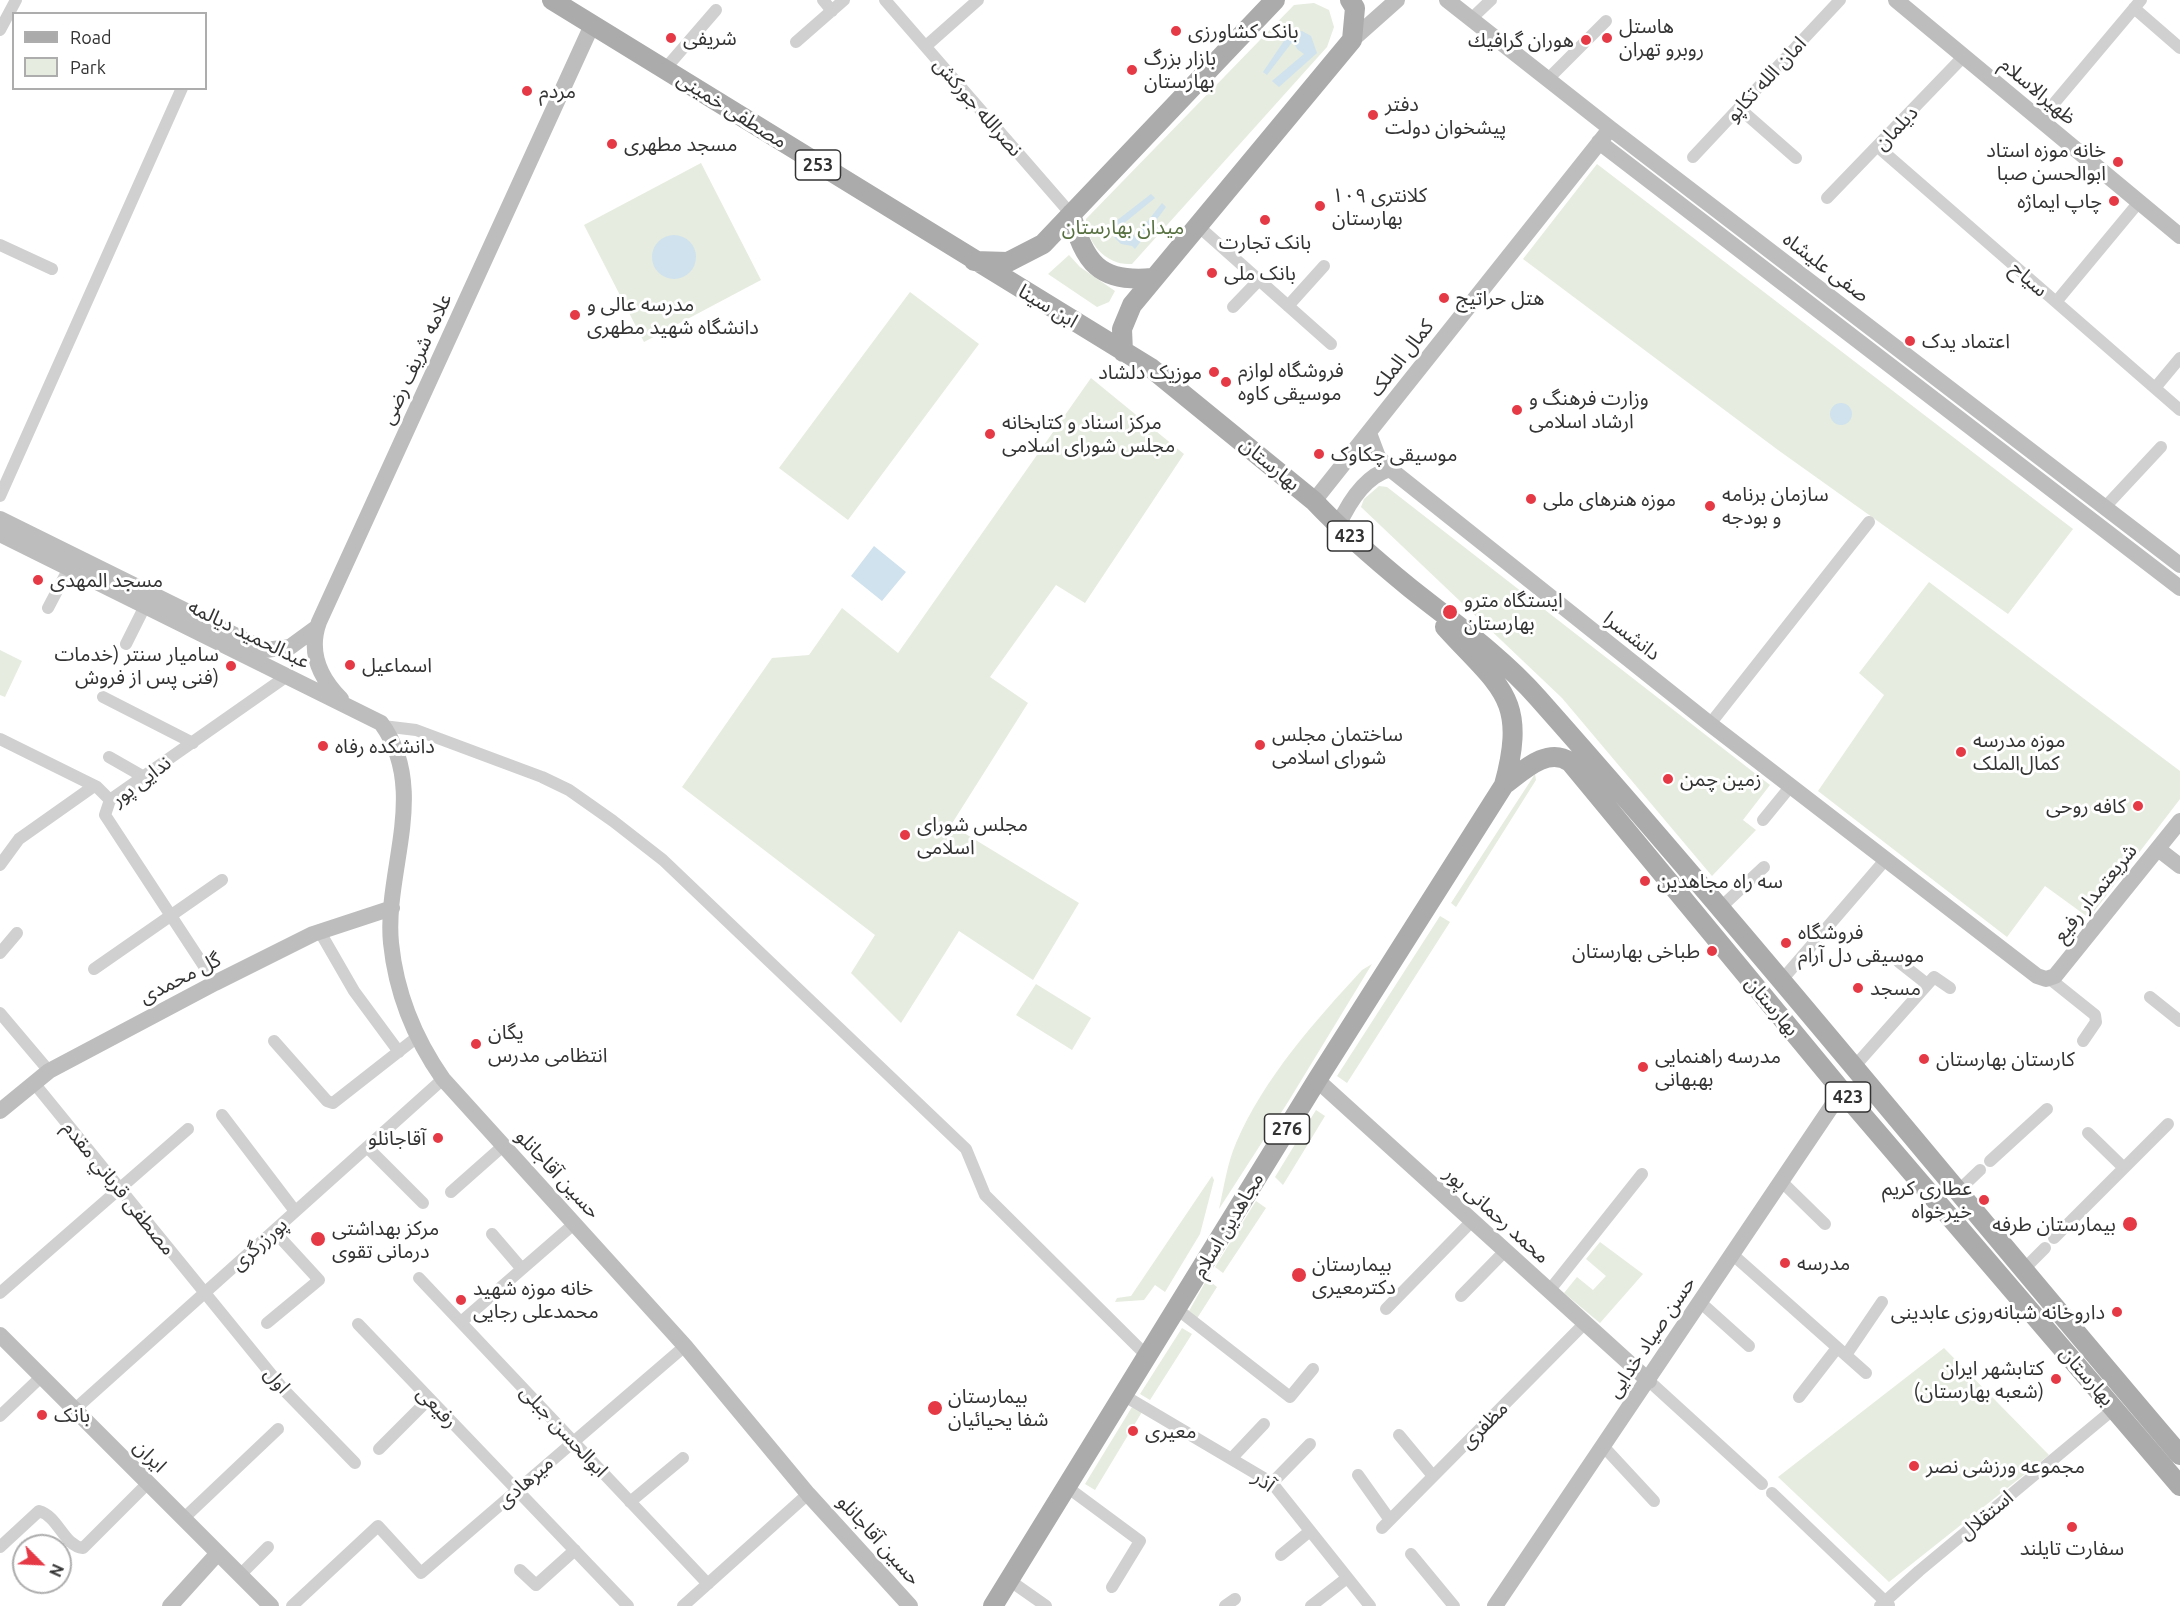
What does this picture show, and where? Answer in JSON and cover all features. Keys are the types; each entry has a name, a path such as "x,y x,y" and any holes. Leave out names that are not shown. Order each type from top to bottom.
{"main road":[{"name":"مصطفی خمینی","path":"552,0 972,261"},
{"path":"1350,0 1355,8 1352,40"},
{"path":"1124,352 1122,329 1131,305 1352,40 1397,0"},
{"name":"صفی علیشاه","path":"1448,0 1611,129 2178,560"},
{"name":"ظهیرالاسلام","path":"1896,0 2180,236"},
{"path":"972,261 1008,262 1028,254 1043,244 1273,1"},
{"name":"علامه شریف رضی","path":"349,707 330,688 316,662 314,647 316,628 592,25"},
{"name":"کمال الملک","path":"1314,501 1611,129"},
{"name":"صفی علیشاه","path":"1599,142 2180,588"},
{"path":"1071,214 1087,256 1105,273 1128,280 1152,278"},
{"name":"ابن سینا","path":"972,261 1124,352"},
{"name":"بهارستان","path":"1124,352 1150,368 1314,501 1338,526 1408,587 1484,646 1536,695 1720,908 2180,1455"},
{"name":"دانشسرا","path":"1369,433 1378,457 1390,469 1790,787 2044,977"},
{"path":"1338,526 1351,502 1373,477 1390,469"},
{"name":"عبدالحمید دیالمه","path":"0,519 255,647 265,650 282,649 303,640 316,628"},
{"name":"عبدالحمید دیالمه","path":"0,534 349,707"},
{"name":"بهارستان","path":"1408,587 1497,685 1510,705 1514,736 1504,785"},
{"path":"282,649 287,676"},
{"path":"349,707 382,726"},
{"name":"حسین آقاجانلو","path":"382,726 392,743 401,773 404,816 392,908 391,942 402,996 417,1038 443,1079 685,1346 808,1494 910,1606"},
{"name":"بهارستان","path":"1504,785 1544,758 1559,756 1570,762 1842,1091 2180,1486"},
{"name":"مجاهدین اسلام","path":"993,1606 1317,1080 1504,785"},
{"name":"شریعتمدار رفیع","path":"2044,977 2060,970 2180,821"},
{"path":"2158,849 2180,866"},
{"name":"گل محمدی","path":"0,1111 49,1071 215,984 320,932 392,908"},
{"name":"محمد رحمانی پور","path":"1317,1080 1649,1381"},
{"name":"حسن صیاد خدایی","path":"1495,1606 1649,1381 1842,1091"},
{"name":"ایران","path":"0,1335 271,1606"},
{"path":"170,1606 218,1553"},
{"path":"985,1606 1009,1580"}],"street":[{"path":"0,30 3,15 16,0"},
{"path":"823,0 832,11"},
{"path":"796,42 844,0"},
{"name":"نصرالله جورکش","path":"885,0 1071,214"},
{"path":"926,46 978,0"},
{"path":"1472,18 1491,0"},
{"name":"امان الله تکاپو","path":"1693,157 1840,0"},
{"path":"2040,120 2137,4 2180,48"},
{"path":"665,69 716,10"},
{"path":"1548,79 1606,21"},
{"name":"دیلمان","path":"1827,198 1964,56"},
{"path":"0,496 181,90"},
{"path":"1739,108 1796,158"},
{"name":"سیاح","path":"1878,147 2180,410"},
{"path":"2056,302 2139,202"},
{"path":"1197,225 1331,344"},
{"path":"0,245 52,269"},
{"path":"1288,306 1324,266"},
{"path":"1233,307 1259,280"},
{"path":"2155,388 2180,358"},
{"path":"2106,506 2162,447"},
{"path":"1710,724 1869,522"},
{"path":"2162,574 2178,560"},
{"path":"48,608 69,568"},
{"path":"126,644 145,606"},
{"name":"ندایی پور","path":"215,984 105,815 110,800 287,676"},
{"path":"103,697 193,743"},
{"path":"382,726 416,730 542,777 569,790 663,860 966,1149 985,1195 1146,1355"},
{"path":"0,739 94,786 110,800"},
{"path":"109,757 144,777"},
{"path":"0,865 19,839 94,786"},
{"path":"1763,820 1790,787"},
{"path":"1781,981 1886,859"},
{"path":"1720,908 1764,867"},
{"path":"94,969 222,880"},
{"path":"320,932 354,991 399,1052"},
{"path":"0,953 17,933"},
{"path":"1899,962 1927,984"},
{"path":"1854,1067 1934,977 1950,988"},
{"path":"2044,977 2095,1015 2096,1022 2083,1041"},
{"path":"2150,997 2179,1017"},
{"path":"0,1013 49,1071"},
{"path":"274,1041 330,1103 340,1101 417,1038"},
{"name":"پورزرگری","path":"74,1410 443,1079"},
{"name":"مصطفی قرباني مقدم","path":"34,1083 204,1293"},
{"path":"1990,1161 2047,1109"},
{"path":"222,1115 296,1211"},
{"path":"2054,1238 2168,1124"},
{"path":"0,1293 188,1130"},
{"path":"2088,1133 2124,1168"},
{"path":"451,1192 503,1146"},
{"path":"367,1147 423,1203"},
{"path":"1958,1191 1980,1170"},
{"path":"1549,1291 1642,1174"},
{"path":"1781,1181 1825,1224"},
{"path":"1386,1310 1472,1221"},
{"path":"461,1322 575,1223"},
{"path":"267,1323 319,1280 274,1231"},
{"path":"492,1234 522,1269"},
{"path":"2024,1269 2044,1248"},
{"path":"1461,1296 1505,1251"},
{"path":"1732,1254 1866,1373"},
{"name":"ابوالحسن جبلی","path":"419,1278 708,1584"},
{"name":"اول","path":"204,1293 284,1390 355,1463"},
{"path":"1700,1302 1749,1346"},
{"path":"1799,1397 1841,1352 1882,1302"},
{"path":"1177,1309 1290,1397 1313,1369"},
{"name":"مظفری","path":"1358,1475 1386,1524 1585,1323"},
{"name":"رفیعی","path":"358,1324 628,1606"},
{"name":"میرهادی","path":"292,1606 378,1526 421,1573 685,1346"},
{"path":"0,1416 41,1377"},
{"path":"1649,1381 1762,1484"},
{"name":"آذر","path":"1123,1395 1272,1483 1370,1606"},
{"path":"379,1449 429,1399"},
{"name":"استقلال","path":"1885,1605 2115,1408"},
{"path":"1231,1459 1264,1424"},
{"path":"183,1519 278,1429"},
{"path":"1400,1435 1433,1476"},
{"path":"1272,1483 1310,1444"},
{"path":"1603,1446 1654,1501"},
{"path":"630,1502 683,1458"},
{"path":"0,1547 39,1511 46,1513 75,1545 83,1548 148,1483"},
{"path":"1067,1487 1140,1541 1112,1587"},
{"path":"1772,1493 1885,1605"},
{"path":"683,1606 808,1494"},
{"path":"1281,1555 1310,1531"},
{"path":"240,1575 268,1547"},
{"path":"520,1570 536,1586 575,1551"},
{"path":"1411,1554 1454,1606"},
{"path":"1311,1606 1347,1578"},
{"path":"1009,1580 1046,1606"}],"green space":[{"name":"میدان بهارستان","path":"1314,3 1329,10 1334,27 1327,47 1132,264 1123,264 1106,257 1094,244 1086,219 1294,5"},
{"path":"701,163 761,280 644,342 584,225"},
{"path":"1597,164 2073,529 2008,614 1778,450 1523,259"},
{"path":"1069,255 1080,267 1115,291 1109,302 1097,307 1048,274"},
{"path":"910,292 979,344 848,520 779,468"},
{"path":"1091,378 1184,454 1085,603 1056,585 990,677 1028,703 951,825 1079,903 1033,980 959,931 901,1023 851,973 875,935 682,787 772,658 809,655 842,608 898,653"},
{"path":"1379,486 1387,487 1770,785 1743,820 1756,830 1712,876 1562,698 1361,507 1364,499"},
{"path":"1929,582 2180,771 2180,799 2089,918 2045,886 2007,937 1818,791 1884,695 1859,673"},
{"path":"0,650 22,661 5,697 0,695"},
{"path":"1535,774 1536,780 1456,907 1451,903"},
{"path":"1440,916 1450,922 1347,1083 1337,1076"},
{"path":"1372,964 1288,1102 1219,1209 1233,1151 1261,1096 1292,1051 1326,1009 1362,970"},
{"path":"1036,984 1091,1018 1072,1050 1016,1015"},
{"path":"1316,1110 1325,1116 1283,1185 1275,1177"},
{"path":"1212,1176 1214,1180 1200,1234 1165,1292 1155,1285 1144,1300 1115,1302 1117,1298 1131,1296"},
{"path":"1256,1201 1266,1208 1223,1273 1215,1267"},
{"path":"1600,1242 1643,1274 1600,1323 1564,1293 1577,1277 1593,1290 1606,1276 1586,1259"},
{"path":"1207,1279 1217,1287 1196,1320 1189,1311"},
{"path":"1182,1328 1192,1334 1150,1400 1140,1394"},
{"name":"مجموعه ورزشی نصر","path":"1944,1348 2049,1455 1889,1582 1778,1477"},
{"path":"1132,1407 1142,1412 1095,1490 1085,1484"}],"water":[{"path":"1292,29 1311,36 1317,53 1279,87 1272,81 1304,54 1297,49 1293,41 1267,75 1263,72"},
{"path":"1151,194 1155,198 1123,224 1135,237 1162,203 1166,207 1135,249 1132,246 1121,244 1114,237 1111,225"},
{"path":"674,235 689,242 696,257 689,272 674,279 659,272 652,257 659,242"},
{"path":"1841,403 1851,410 1852,414 1845,424 1841,425 1831,418 1830,414 1837,404"},
{"path":"874,546 906,572 882,601 851,576"}],"place":[{"name":"بانک کشاورزی","path":"1176,31"},
{"name":"شریفی","path":"671,38"},
{"name":"هاستل روبرو تهران","path":"1607,38"},
{"name":"هوران گرافيك","path":"1586,40"},
{"name":"بازار بزرگ بهارستان","path":"1132,70"},
{"name":"مردم","path":"527,91"},
{"name":"دفتر پیشخوان دولت","path":"1373,115"},
{"name":"مسجد مطهری","path":"612,144"},
{"name":"خانه موزه استاد ابوالحسن صبا","path":"2118,162"},
{"name":"چاپ ایماژه","path":"2114,201"},
{"name":"کلانتری ۱۰۹ بهارستان","path":"1320,206"},
{"name":"بانک تجارت","path":"1265,220"},
{"name":"بانک ملی","path":"1212,273"},
{"name":"هتل حراتیج","path":"1444,298"},
{"name":"مدرسه عالی و دانشگاه شهید مطهری","path":"575,315"},
{"name":"اعتماد یدک","path":"1910,341"},
{"name":"موزیک دلشاد","path":"1214,372"},
{"name":"فروشگاه لوازم موسیقی کاوه","path":"1226,382"},
{"name":"وزارت فرهنگ و ارشاد اسلامی","path":"1517,410"},
{"name":"مرکز اسناد و کتابخانه مجلس شورای اسلامی","path":"990,434"},
{"name":"موسیقی چکاوک","path":"1319,454"},
{"name":"موزه هنرهای ملی","path":"1531,499"},
{"name":"سازمان برنامه و بودجه","path":"1710,506"},
{"name":"مسجد المهدی","path":"38,580"},
{"name":"ایستگاه مترو بهارستان","path":"1450,612"},
{"name":"اسماعیل","path":"350,665"},
{"name":"سامیار سنتر (خدمات فنی پس از فروش)","path":"231,666"},
{"name":"ساختمان مجلس شورای اسلامی","path":"1260,745"},
{"name":"دانشکده رفاه","path":"323,746"},
{"name":"موزه مدرسه کمال‌الملک","path":"1961,752"},
{"name":"زمین چمن","path":"1668,779"},
{"name":"کافه روحی","path":"2138,806"},
{"name":"مجلس شورای اسلامی","path":"905,835"},
{"name":"سه راه مجاهدین","path":"1645,881"},
{"name":"فروشگاه موسیقی دل آرام","path":"1786,943"},
{"name":"طباخی بهارستان","path":"1712,951"},
{"name":"مسجد","path":"1858,988"},
{"name":"یگان انتظامی مدرس","path":"476,1044"},
{"name":"کارستان بهارستان","path":"1924,1059"},
{"name":"مدرسه راهنمایی بهبهانی","path":"1643,1067"},
{"name":"آقاجانلو","path":"438,1138"},
{"name":"عطاری کریم خیرخواه","path":"1984,1200"},
{"name":"بیمارستان طرفه","path":"2130,1224"},
{"name":"مرکز بهداشتی درمانی تقوی","path":"318,1239"},
{"name":"مدرسه","path":"1785,1263"},
{"name":"بیمارستان دکترمعیری","path":"1299,1275"},
{"name":"خانه موزه شهید محمدعلی رجایی","path":"461,1300"},
{"name":"داروخانه شبانه‌روزی عابدینی","path":"2117,1312"},
{"name":"کتابشهر ایران (شعبه بهارستان)","path":"2056,1379"},
{"name":"بیمارستان شفا یحیائیان","path":"935,1408"},
{"name":"بانک","path":"42,1415"},
{"name":"معیری","path":"1133,1431"},
{"name":"مجموعه ورزشی نصر","path":"1914,1466"},
{"name":"سفارت تایلند","path":"2072,1527"}]}
